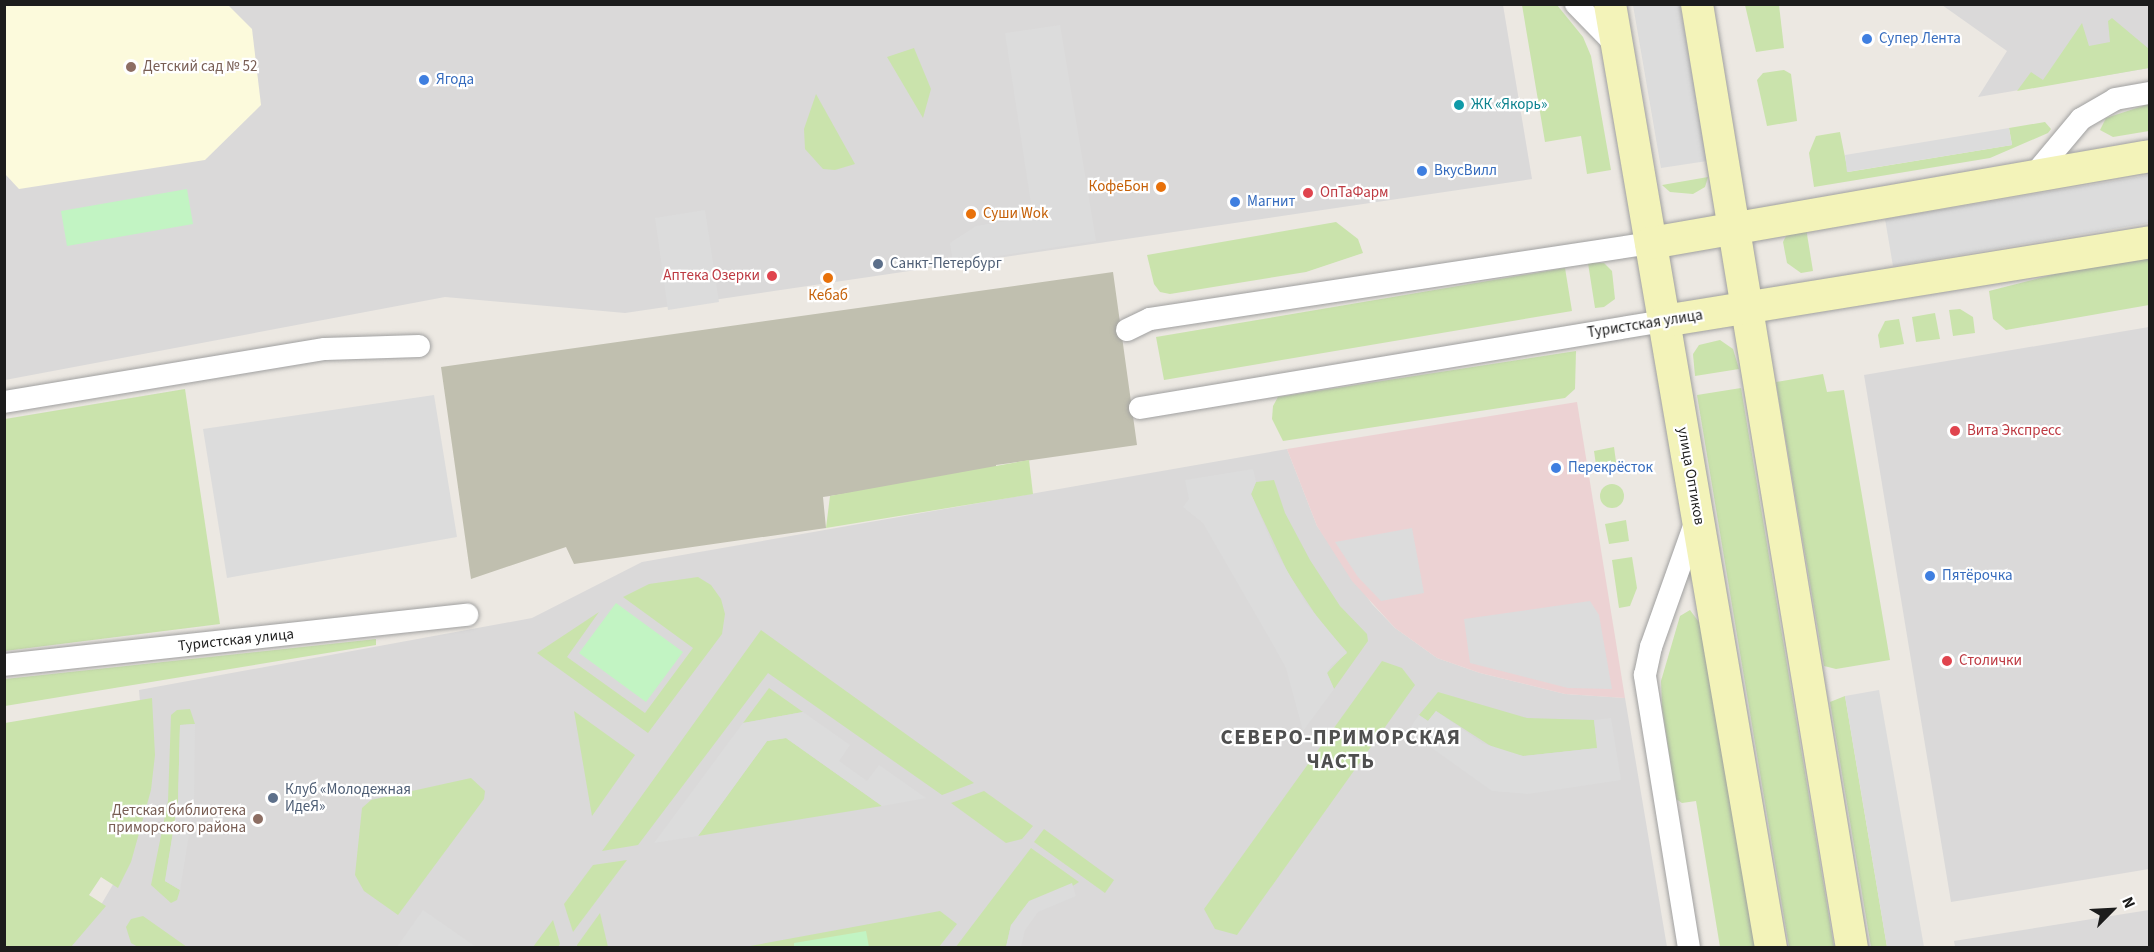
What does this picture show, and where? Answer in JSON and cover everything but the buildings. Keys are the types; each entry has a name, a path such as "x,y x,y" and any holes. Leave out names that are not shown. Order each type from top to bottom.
{"street":[{"path":"1576,4 1617,47"},
{"name":"улица Оптиков","path":"1610,4 1771,948"},
{"path":"1697,4 1852,948"},
{"path":"2034,175 2081,119 2115,99 2150,93"},
{"path":"1127,330 1150,319 1651,243 2150,156"},
{"name":"Туристская улица","path":"1140,408 2150,242"},
{"path":"4,402 325,349 419,346"},
{"path":"1689,948 1645,675 1651,647 1698,517"},
{"name":"Туристская улица","path":"4,665 467,615"}],"shaded area":[{"name":"Детский сад № 52","path":"5,4 228,5 252,29 261,105 205,160 19,189 5,174"},
{"path":"5,5 1503,5 1532,179 625,313 445,297 5,380"},
{"path":"1633,5 1680,5 1707,161 1661,168"},
{"path":"1942,5 2149,5 2149,68 1978,97 2007,51"},
{"path":"1060,25 1096,241 953,263 950,243 976,226 1033,217 1005,33"},
{"path":"2009,128 2012,145 1847,172 1845,155"},
{"path":"2149,175 2149,223 1893,266 1885,219"},
{"path":"705,210 719,302 668,310 655,218"},
{"path":"1113,272 1137,445 996,465 996,472 823,497 826,528 574,564 566,547 471,579 441,367"},
{"path":"2149,327 2149,869 1951,902 1864,375"},
{"path":"434,395 457,537 227,578 203,429"},
{"path":"1577,402 1625,698 1565,694 1480,673 1437,658 1395,628 1352,581 1317,526 1287,449"},
{"path":"1287,449 1317,526 1372,604 1395,628 1437,658 1480,673 1565,694 1625,698 1667,947 62,948 92,920 118,876 142,726 139,690 532,618 642,562"},
{"path":"1253,469 1256,482 1251,494 1275,550 1306,603 1347,653 1330,667 1327,673 1334,689 1303,731 1286,668 1203,523 1183,507 1189,499 1185,480"},
{"path":"1412,528 1424,593 1381,601 1358,577 1335,542"},
{"path":"1590,601 1599,615 1612,689 1568,688 1470,663 1464,619"},
{"path":"1879,690 1924,947 1887,947 1845,696"},
{"path":"1436,711 1482,743 1523,756 1597,748 1594,720 1611,718 1621,780 1528,794 1492,791 1408,731 1419,715 1428,721"},
{"path":"803,712 850,745 839,761 867,781 879,765 926,798 882,806 786,738 767,741 698,836 654,843 743,723"},
{"path":"195,724 194,804 180,890 165,881 178,802 180,725"},
{"path":"1072,883 1076,896 1038,912 1025,930 1021,947 1006,947 1011,925 1029,901"},
{"path":"423,910 476,947 397,947"},
{"path":"2149,910 2149,947 1955,947 1954,941"}],"green space":[{"path":"1522,5 1557,5 1583,37 1591,56 1611,170 1587,174 1581,136 1545,142"},
{"path":"1745,5 1779,5 1784,48 1756,52"},
{"path":"2112,18 2149,49 2149,68 2017,91 2031,72 2043,80 2082,23 2089,46 2110,42 2108,21"},
{"path":"914,48 931,89 923,118 887,57"},
{"path":"1784,70 1791,74 1797,121 1767,126 1757,80 1763,73"},
{"path":"816,94 855,164 835,170 823,169 805,149 804,129"},
{"path":"2149,104 2149,131 2113,137 2100,130 2106,118"},
{"path":"2045,122 2051,129 2048,133 1990,158 1814,187 1809,153 1816,136 1840,132 1848,172 2012,145 2009,128"},
{"path":"1708,177 1705,187 1693,194 1670,192 1662,185"},
{"path":"187,189 193,224 67,246 61,211"},
{"path":"1336,222 1358,239 1363,253 1306,272 1170,294 1160,292 1154,284 1147,255"},
{"path":"1806,228 1813,271 1801,273 1787,263 1783,242 1788,232"},
{"path":"2149,255 2149,305 2006,330 1993,319 1989,291 2094,264"},
{"path":"1588,263 1604,263 1612,271 1615,299 1604,307 1595,308"},
{"path":"1565,268 1572,311 1164,380 1156,337"},
{"path":"1960,309 1973,317 1975,333 1953,336 1949,310"},
{"path":"1935,313 1940,339 1916,342 1912,317"},
{"path":"1899,319 1904,344 1880,348 1878,335 1885,321"},
{"path":"1720,340 1733,349 1739,369 1695,376 1693,354 1699,345"},
{"path":"1576,351 1575,389 1565,398 1283,441 1272,419 1273,406 1278,397"},
{"path":"1823,374 1827,392 1844,390 1890,660 1836,669 1824,666 1776,382"},
{"path":"1741,388 1834,947 1789,947 1697,395"},
{"path":"185,389 220,624 5,651 5,419"},
{"path":"1614,447 1617,469 1597,472 1594,451"},
{"path":"1029,460 1033,494 826,528 830,496"},
{"path":"1274,480 1285,513 1310,560 1340,606 1367,634 1368,641 1334,689 1327,673 1347,652 1321,623 1288,573 1251,494 1256,482"},
{"path":"1612,484 1620,488 1624,496 1620,504 1612,508 1604,504 1600,496 1604,488"},
{"path":"1626,520 1629,541 1609,544 1605,524"},
{"path":"1632,557 1637,588 1630,606 1619,608 1612,560"},
{"path":"698,577 711,585 721,599 725,614 722,634 648,733 537,653 599,612 567,657 645,713 693,648 623,597 649,584"},
{"path":"616,603 683,652 646,702 579,653"},
{"path":"1690,610 1701,625 1755,947 1720,947 1696,801 1682,803 1676,799 1662,707 1661,681 1680,616"},
{"path":"761,630 974,783 942,795 768,673 638,845 602,851"},
{"path":"376,639 376,645 5,706 5,679"},
{"path":"1382,661 1402,668 1415,685 1237,935 1215,929 1204,909"},
{"path":"769,688 803,712 743,723"},
{"path":"1438,692 1527,718 1594,720 1598,748 1523,756 1500,752 1436,711 1428,721 1419,715"},
{"path":"1845,696 1887,947 1871,947 1830,702"},
{"path":"152,698 155,755 151,790 131,862 118,888 101,877 89,895 106,906 71,947 5,947 5,723"},
{"path":"190,709 195,724 180,725 178,802 165,881 180,890 177,900 171,903 151,885 168,801 171,715 177,710"},
{"path":"574,711 635,755 592,816"},
{"path":"786,738 882,806 698,836 767,741"},
{"path":"471,778 485,791 484,799 398,915 364,891 355,875 362,808 371,800"},
{"path":"984,791 1033,826 1022,839 1006,843 951,803"},
{"path":"1044,829 1114,880 1105,893 1034,842"},
{"path":"1031,848 1079,882 1011,925 1006,947 955,948"},
{"path":"627,860 573,932 564,904 593,865"},
{"path":"940,911 957,924 939,947 739,948"},
{"path":"600,913 608,947 577,947 577,945"},
{"path":"143,916 187,947 138,947 131,943 126,927 131,919"},
{"path":"553,920 560,944 558,947 533,947"},
{"path":"866,931 869,947 794,947 794,943"}],"place":[{"name":"Супер Лента","path":"1867,39"},
{"name":"Детский сад № 52","path":"131,67"},
{"name":"Ягода","path":"424,80"},
{"name":"ЖК «Якорь»","path":"1459,105"},
{"name":"ВкусВилл","path":"1422,171"},
{"name":"КофеБон","path":"1161,187"},
{"name":"ОпТаФарм","path":"1308,193"},
{"name":"Магнит","path":"1235,202"},
{"name":"Суши Wok","path":"971,214"},
{"name":"Санкт-Петербург","path":"878,264"},
{"name":"Аптека Озерки","path":"772,276"},
{"name":"Кебаб","path":"828,278"},
{"name":"Вита Экспресс","path":"1955,431"},
{"name":"Перекрёсток","path":"1556,468"},
{"name":"Пятёрочка","path":"1930,576"},
{"name":"Столички","path":"1947,661"},
{"name":"Клуб «Молодежная ИдеЯ»","path":"273,798"},
{"name":"Детская библиотека приморского района","path":"258,819"}],"district":[{"name":"СЕВЕРО-ПРИМОРСКАЯ ЧАСТЬ","path":"1341,749"}]}
